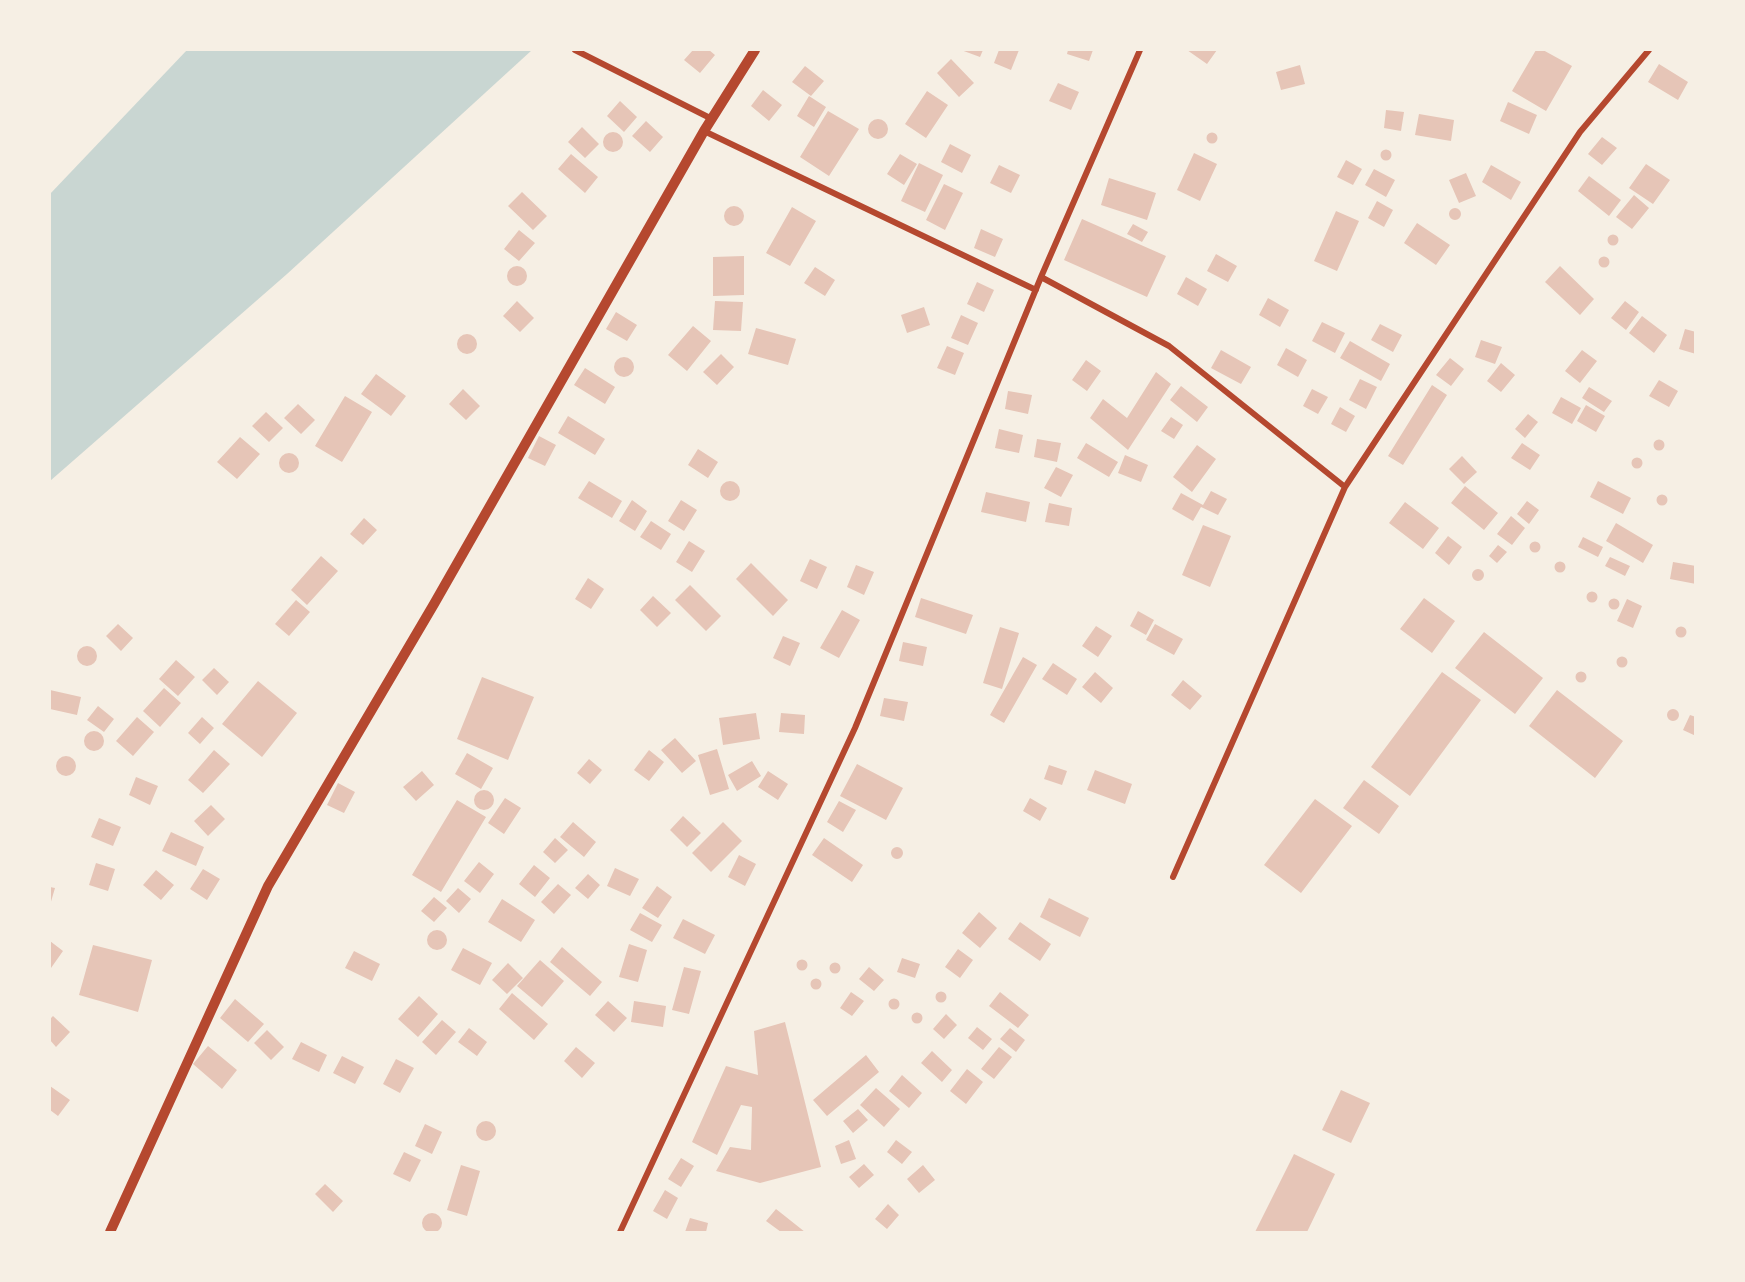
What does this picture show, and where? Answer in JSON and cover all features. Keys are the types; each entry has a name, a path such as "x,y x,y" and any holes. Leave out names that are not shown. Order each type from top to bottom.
{"street":[{"path":"575,50 711,119"},
{"path":"110,1233 268,886 434,604 704,131 755,50"},
{"path":"620,1233 855,728 1041,277 1140,50"},
{"path":"1173,877 1345,487 1580,132 1649,50"},
{"path":"704,131 1036,290"},
{"path":"1041,277 1168,346 1345,487"}],"shaded area":[{"path":"187,50 532,50 287,274 50,481 50,194"}],"building":[{"path":"693,50 709,50 715,55 700,73 684,60"},
{"path":"961,50 983,50 980,57"},
{"path":"999,50 1019,50 1011,70 994,63"},
{"path":"1068,50 1093,50 1089,61 1067,54"},
{"path":"1187,50 1217,50 1207,64"},
{"path":"1536,50 1543,50 1572,66 1546,111 1512,91"},
{"path":"951,59 974,83 959,97 937,73"},
{"path":"1659,64 1688,82 1678,100 1648,82"},
{"path":"1300,65 1305,84 1281,90 1276,72"},
{"path":"805,66 824,81 811,96 792,82"},
{"path":"1058,83 1079,92 1071,110 1049,101"},
{"path":"763,90 782,105 769,121 751,106"},
{"path":"927,91 948,105 926,138 905,124"},
{"path":"809,96 826,107 814,127 797,116"},
{"path":"620,101 637,117 624,132 607,116"},
{"path":"1508,102 1537,115 1529,134 1500,121"},
{"path":"1386,110 1404,112 1401,131 1384,128"},
{"path":"828,111 859,129 829,176 800,157"},
{"path":"1419,114 1454,120 1451,141 1415,135"},
{"path":"878,119 885,122 888,129 885,136 878,139 871,136 868,129 871,122"},
{"path":"646,121 663,137 650,152 632,136"},
{"path":"582,127 599,144 585,158 568,142"},
{"path":"613,132 620,135 623,142 620,149 613,152 606,149 603,142 606,135"},
{"path":"1212,132 1218,138 1212,144 1206,138"},
{"path":"1602,137 1617,148 1602,165 1588,154"},
{"path":"950,144 971,155 962,173 941,162"},
{"path":"1386,149 1392,155 1386,161 1380,155"},
{"path":"1194,153 1217,164 1200,201 1177,190"},
{"path":"571,154 598,177 585,193 558,169"},
{"path":"900,154 917,164 904,185 887,174"},
{"path":"1346,160 1362,169 1353,185 1337,177"},
{"path":"919,163 943,175 925,212 901,201"},
{"path":"1646,164 1670,180 1653,204 1629,188"},
{"path":"999,165 1020,175 1011,193 990,183"},
{"path":"1491,165 1521,182 1511,200 1482,182"},
{"path":"1374,169 1395,180 1386,197 1365,185"},
{"path":"1466,173 1476,196 1459,203 1449,180"},
{"path":"1589,176 1621,200 1609,216 1578,191"},
{"path":"1109,178 1156,193 1147,220 1101,205"},
{"path":"944,184 963,193 945,230 926,220"},
{"path":"522,192 547,216 533,230 508,206"},
{"path":"1634,195 1649,208 1632,229 1616,217"},
{"path":"1377,201 1393,210 1384,227 1368,218"},
{"path":"734,206 741,209 744,216 741,223 734,226 727,223 724,216 727,209"},
{"path":"792,207 816,221 790,266 766,253"},
{"path":"1455,208 1461,214 1455,220 1449,214"},
{"path":"1336,211 1359,221 1337,271 1314,261"},
{"path":"1082,219 1166,256 1147,297 1064,260"},
{"path":"1417,223 1450,245 1436,265 1404,243"},
{"path":"1133,224 1148,232 1142,242 1127,234"},
{"path":"981,229 1003,239 995,257 974,248"},
{"path":"519,230 535,243 519,261 504,249"},
{"path":"1613,234 1619,240 1613,246 1607,240"},
{"path":"1216,254 1237,266 1228,282 1207,271"},
{"path":"744,256 744,295 713,296 713,257"},
{"path":"1604,256 1610,262 1604,268 1598,262"},
{"path":"517,266 524,269 527,276 524,283 517,286 510,283 507,276 510,269"},
{"path":"1560,266 1594,299 1580,315 1545,282"},
{"path":"815,267 835,280 825,296 804,283"},
{"path":"1186,277 1207,289 1198,306 1177,294"},
{"path":"977,282 994,290 984,312 967,304"},
{"path":"1268,298 1289,310 1280,327 1259,315"},
{"path":"517,301 534,318 520,332 503,316"},
{"path":"715,301 743,302 741,331 713,330"},
{"path":"1625,301 1639,312 1626,330 1611,318"},
{"path":"924,307 930,325 907,333 901,315"},
{"path":"616,312 637,325 627,341 606,329"},
{"path":"961,315 978,323 968,345 951,338"},
{"path":"1642,316 1667,335 1654,353 1629,333"},
{"path":"1322,322 1345,333 1335,353 1312,341"},
{"path":"1380,324 1402,335 1393,352 1371,340"},
{"path":"693,326 711,341 687,371 668,355"},
{"path":"756,328 796,339 788,365 748,354"},
{"path":"1685,329 1696,332 1696,354 1679,349"},
{"path":"467,334 474,337 477,344 474,351 467,354 460,351 457,344 460,337"},
{"path":"1481,340 1502,347 1495,364 1475,357"},
{"path":"1350,341 1390,364 1381,381 1340,358"},
{"path":"947,346 964,353 955,375 937,368"},
{"path":"1286,348 1307,360 1298,377 1277,365"},
{"path":"1221,350 1251,367 1241,384 1211,368"},
{"path":"1582,350 1597,361 1580,383 1565,371"},
{"path":"721,354 734,367 717,385 703,372"},
{"path":"624,357 631,360 634,367 631,374 624,377 617,374 614,367 617,360"},
{"path":"1450,358 1464,369 1451,386 1436,375"},
{"path":"1086,360 1101,371 1087,391 1072,380"},
{"path":"1501,363 1515,375 1501,392 1487,381"},
{"path":"585,368 615,387 605,404 574,385"},
{"path":"1156,372 1171,384 1128,450 1090,418 1103,399 1127,418"},
{"path":"376,374 406,396 391,416 361,394"},
{"path":"1360,379 1377,387 1366,409 1349,400"},
{"path":"1659,380 1678,391 1669,407 1649,396"},
{"path":"1432,385 1447,395 1403,465 1388,456"},
{"path":"1181,386 1208,407 1197,422 1170,400"},
{"path":"1589,387 1612,401 1604,412 1582,398"},
{"path":"463,389 480,406 466,420 449,404"},
{"path":"1312,389 1328,397 1318,414 1303,406"},
{"path":"1008,391 1032,395 1028,414 1005,409"},
{"path":"345,396 372,412 342,462 315,446"},
{"path":"1561,397 1581,408 1572,424 1552,413"},
{"path":"298,404 315,420 301,434 284,418"},
{"path":"1586,405 1605,416 1596,432 1577,421"},
{"path":"1340,407 1355,416 1346,432 1331,424"},
{"path":"266,412 283,428 269,442 252,426"},
{"path":"1528,414 1538,422 1525,438 1515,429"},
{"path":"568,416 605,439 595,455 558,433"},
{"path":"1171,417 1183,425 1174,439 1161,431"},
{"path":"999,429 1023,435 1019,453 995,448"},
{"path":"539,436 556,445 545,466 528,458"},
{"path":"240,437 260,454 237,479 217,462"},
{"path":"1037,439 1061,443 1057,462 1034,457"},
{"path":"1659,439 1665,445 1659,451 1653,445"},
{"path":"1086,443 1118,462 1109,477 1077,458"},
{"path":"1522,443 1540,455 1530,470 1511,458"},
{"path":"1197,445 1216,459 1192,492 1173,477"},
{"path":"698,449 718,462 708,478 688,465"},
{"path":"289,453 296,456 299,463 296,470 289,473 282,470 279,463 282,456"},
{"path":"1125,455 1148,465 1141,482 1118,473"},
{"path":"1462,456 1477,472 1464,484 1449,469"},
{"path":"1637,457 1643,463 1637,469 1631,463"},
{"path":"1056,467 1073,475 1061,497 1044,488"},
{"path":"589,481 622,501 612,518 578,498"},
{"path":"730,481 737,484 740,491 737,498 730,501 723,498 720,491 723,484"},
{"path":"1598,481 1631,498 1623,514 1590,497"},
{"path":"1465,486 1498,513 1484,530 1451,503"},
{"path":"1211,491 1227,499 1218,515 1201,507 1193,521 1172,509 1181,493 1203,505"},
{"path":"986,492 1030,502 1026,522 981,512"},
{"path":"1662,494 1668,500 1662,506 1656,500"},
{"path":"632,500 647,511 635,531 619,521"},
{"path":"681,500 697,510 684,531 668,521"},
{"path":"1527,501 1539,510 1529,524 1517,514"},
{"path":"1405,502 1439,528 1423,549 1389,523"},
{"path":"1049,503 1072,508 1069,526 1045,522"},
{"path":"1511,516 1525,528 1512,545 1497,534"},
{"path":"364,518 377,530 363,545 350,534"},
{"path":"651,521 671,534 661,550 640,537"},
{"path":"1616,523 1653,545 1643,563 1606,541"},
{"path":"1203,525 1231,536 1210,587 1182,575"},
{"path":"1448,536 1462,547 1449,565 1435,553"},
{"path":"1583,537 1603,547 1598,557 1578,547"},
{"path":"689,541 705,551 692,572 676,562"},
{"path":"1535,541 1541,547 1535,553 1529,547"},
{"path":"1498,545 1507,552 1497,563 1489,556"},
{"path":"321,556 338,571 307,605 291,590"},
{"path":"1610,557 1630,566 1625,576 1605,566"},
{"path":"810,559 827,567 817,589 800,581"},
{"path":"1560,561 1566,567 1560,573 1554,567"},
{"path":"1673,562 1696,566 1696,584 1670,579"},
{"path":"751,563 788,600 773,616 736,579"},
{"path":"856,565 874,572 864,595 847,587"},
{"path":"1478,569 1484,575 1478,581 1472,575"},
{"path":"588,578 604,589 591,609 575,599"},
{"path":"690,585 721,616 706,631 675,600"},
{"path":"1592,591 1598,597 1592,603 1586,597"},
{"path":"653,596 671,613 657,627 640,610"},
{"path":"921,598 973,615 966,634 915,617"},
{"path":"1424,598 1455,621 1432,653 1400,629"},
{"path":"1614,598 1620,604 1614,610 1608,604"},
{"path":"1627,599 1642,606 1633,628 1617,621"},
{"path":"296,600 310,612 289,636 275,624"},
{"path":"842,610 860,620 839,658 820,648"},
{"path":"1138,611 1154,620 1146,635 1130,626"},
{"path":"118,624 133,638 121,651 106,636"},
{"path":"1155,624 1183,639 1174,655 1146,640"},
{"path":"1096,626 1112,636 1098,657 1082,646"},
{"path":"1681,626 1687,632 1681,638 1675,632"},
{"path":"1000,627 1019,633 1002,689 983,683"},
{"path":"1484,632 1543,678 1515,714 1455,668"},
{"path":"783,636 800,643 790,666 773,658"},
{"path":"903,642 927,647 923,666 899,661"},
{"path":"87,646 94,649 97,656 94,663 87,666 80,663 77,656 80,649"},
{"path":"1622,656 1628,662 1622,668 1616,662"},
{"path":"1023,657 1037,665 1004,723 990,715"},
{"path":"176,660 195,677 178,696 159,679"},
{"path":"1053,663 1077,679 1067,695 1042,679"},
{"path":"214,668 229,682 217,695 202,680"},
{"path":"1581,671 1587,677 1581,683 1575,677"},
{"path":"1095,672 1113,688 1101,703 1082,687"},
{"path":"1442,672 1481,700 1410,796 1371,767"},
{"path":"482,677 534,697 508,760 457,739"},
{"path":"1183,680 1202,696 1190,710 1171,695"},
{"path":"258,681 297,713 262,757 222,724"},
{"path":"164,688 181,703 160,727 143,711"},
{"path":"50,690 81,697 77,715 50,709"},
{"path":"1557,690 1623,741 1595,778 1529,726"},
{"path":"884,698 908,702 904,721 880,716"},
{"path":"98,706 114,719 104,732 87,720"},
{"path":"1673,709 1679,715 1673,721 1667,715"},
{"path":"756,713 760,739 723,745 719,718"},
{"path":"781,713 805,715 804,734 779,732"},
{"path":"1690,715 1696,717 1696,736 1683,730"},
{"path":"137,717 154,732 133,756 116,741"},
{"path":"202,717 214,728 200,744 188,733"},
{"path":"94,731 101,734 104,741 101,748 94,751 87,748 84,741 87,734"},
{"path":"675,738 696,761 682,773 661,750"},
{"path":"717,749 729,789 710,795 698,755"},
{"path":"214,750 230,764 203,793 188,780"},
{"path":"649,750 664,762 649,781 634,770"},
{"path":"467,753 493,768 481,789 455,774"},
{"path":"66,756 73,759 76,766 73,773 66,776 59,773 56,766 59,759"},
{"path":"589,759 602,770 590,784 577,773"},
{"path":"752,761 761,776 737,791 728,775"},
{"path":"857,764 903,788 886,820 840,796"},
{"path":"1049,765 1067,771 1062,785 1044,779"},
{"path":"1095,770 1132,784 1125,804 1087,790"},
{"path":"422,771 434,785 416,801 403,787"},
{"path":"768,771 788,784 778,800 758,787"},
{"path":"136,777 158,786 150,805 129,795"},
{"path":"1364,780 1399,806 1379,834 1343,808"},
{"path":"338,783 355,792 344,813 327,805"},
{"path":"484,790 491,793 494,800 491,807 484,810 477,807 474,800 477,793"},
{"path":"505,798 521,808 504,834 488,823"},
{"path":"1030,798 1047,808 1040,821 1023,811"},
{"path":"1315,799 1352,826 1301,893 1264,865"},
{"path":"457,800 486,817 441,892 412,875"},
{"path":"839,801 856,810 843,832 827,822"},
{"path":"211,805 225,819 208,836 194,821"},
{"path":"683,816 701,833 687,847 670,830"},
{"path":"99,818 121,827 113,846 91,837"},
{"path":"573,822 596,842 584,857 560,837"},
{"path":"723,822 742,841 711,872 692,853"},
{"path":"171,832 204,847 196,866 162,851"},
{"path":"555,838 568,850 555,863 543,852"},
{"path":"824,838 863,865 852,882 812,855"},
{"path":"897,847 903,853 897,859 891,853"},
{"path":"739,855 756,864 745,886 728,877"},
{"path":"479,862 494,874 480,893 464,881"},
{"path":"96,863 115,869 108,891 89,885"},
{"path":"534,865 550,878 535,897 519,884"},
{"path":"615,868 639,879 630,896 607,886"},
{"path":"203,869 220,879 207,900 190,889"},
{"path":"156,870 174,885 161,900 143,885"},
{"path":"588,874 600,885 588,899 575,888"},
{"path":"558,884 571,895 554,914 541,902"},
{"path":"657,886 672,897 658,918 642,908"},
{"path":"50,887 55,888 50,905"},
{"path":"458,888 471,899 459,913 446,901"},
{"path":"434,897 447,908 434,922 421,911"},
{"path":"1049,898 1089,918 1080,937 1040,917"},
{"path":"502,899 535,920 521,942 488,922"},
{"path":"979,912 997,928 980,948 962,933"},
{"path":"640,913 662,925 652,942 630,930"},
{"path":"683,919 715,935 705,954 673,938"},
{"path":"1020,922 1051,944 1040,961 1008,939"},
{"path":"437,930 444,933 447,940 444,947 437,950 430,947 427,940 430,933"},
{"path":"50,941 63,951 51,968 50,967"},
{"path":"629,944 647,950 638,982 619,977"},
{"path":"93,945 152,960 138,1012 79,995"},
{"path":"562,947 602,982 590,996 550,962"},
{"path":"463,948 492,963 480,985 451,970"},
{"path":"958,949 973,960 960,978 945,967"},
{"path":"354,951 380,964 372,981 345,968"},
{"path":"902,958 920,964 915,978 897,972"},
{"path":"802,959 808,965 802,971 796,965"},
{"path":"540,960 564,981 542,1007 517,986"},
{"path":"835,962 841,968 835,974 829,968"},
{"path":"508,963 523,978 507,994 492,980"},
{"path":"684,967 701,971 689,1014 672,1010"},
{"path":"869,967 884,980 874,991 859,979"},
{"path":"816,978 822,984 816,990 810,984"},
{"path":"941,991 947,997 941,1003 935,997"},
{"path":"851,992 864,1001 852,1016 840,1008"},
{"path":"1000,992 1029,1015 1018,1028 989,1006"},
{"path":"512,993 548,1024 534,1040 499,1009"},
{"path":"419,996 438,1014 418,1037 398,1019"},
{"path":"894,998 900,1004 894,1010 888,1004"},
{"path":"235,999 264,1024 248,1042 220,1018"},
{"path":"608,1001 627,1018 614,1032 595,1015"},
{"path":"634,1001 666,1006 663,1027 631,1022"},
{"path":"917,1012 923,1018 917,1024 911,1018"},
{"path":"946,1014 957,1025 944,1039 933,1029"},
{"path":"53,1016 70,1032 56,1047 50,1040 50,1019"},
{"path":"442,1020 456,1032 436,1055 422,1042"},
{"path":"785,1022 821,1167 760,1183 716,1171 730,1147 751,1150 752,1107 741,1105 717,1155 692,1142 726,1066 758,1075 754,1031"},
{"path":"977,1027 992,1039 983,1050 968,1038"},
{"path":"469,1028 487,1042 477,1056 458,1042"},
{"path":"1010,1028 1025,1040 1016,1052 1000,1039"},
{"path":"267,1030 284,1047 271,1060 254,1043"},
{"path":"301,1042 327,1055 319,1072 292,1059"},
{"path":"208,1046 237,1070 222,1089 193,1064"},
{"path":"576,1047 595,1063 582,1078 564,1061"},
{"path":"999,1047 1012,1057 994,1079 981,1069"},
{"path":"932,1051 952,1070 942,1082 921,1063"},
{"path":"866,1055 879,1072 827,1116 813,1100"},
{"path":"342,1056 364,1067 355,1084 333,1073"},
{"path":"396,1059 414,1068 400,1093 383,1084"},
{"path":"967,1069 983,1082 966,1104 950,1091"},
{"path":"902,1075 922,1093 909,1108 889,1091"},
{"path":"50,1086 70,1100 58,1116 50,1110"},
{"path":"876,1088 900,1109 884,1127 860,1105"},
{"path":"1341,1090 1370,1103 1351,1143 1322,1130"},
{"path":"858,1109 868,1120 853,1133 843,1121"},
{"path":"486,1121 493,1124 496,1131 493,1138 486,1141 479,1138 476,1131 479,1124"},
{"path":"425,1124 442,1132 432,1154 415,1146"},
{"path":"849,1140 856,1159 841,1164 835,1146"},
{"path":"896,1140 912,1152 902,1164 887,1152"},
{"path":"404,1152 421,1160 410,1182 393,1174"},
{"path":"1294,1154 1335,1174 1307,1232 1255,1232"},
{"path":"681,1158 694,1166 681,1187 668,1179"},
{"path":"864,1164 874,1175 859,1188 849,1177"},
{"path":"461,1165 480,1171 467,1216 447,1210"},
{"path":"923,1165 935,1180 919,1193 907,1179"},
{"path":"325,1184 343,1201 333,1212 315,1194"},
{"path":"665,1190 678,1198 667,1219 653,1211"},
{"path":"888,1204 899,1215 887,1229 875,1219"},
{"path":"776,1209 805,1232 781,1232 766,1221"},
{"path":"432,1213 439,1216 442,1223 439,1230 432,1233 425,1230 422,1223 425,1216"},
{"path":"690,1218 708,1223 706,1232 685,1232"}]}
